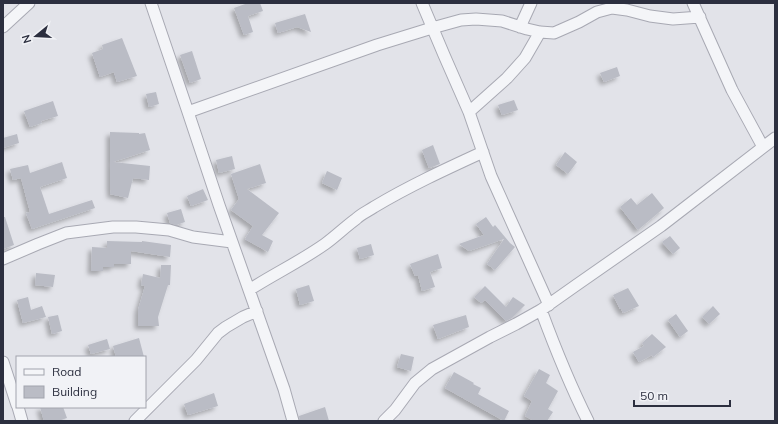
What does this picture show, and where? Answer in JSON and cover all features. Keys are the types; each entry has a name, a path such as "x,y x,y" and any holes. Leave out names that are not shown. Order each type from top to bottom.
{"street":[{"path":"3,27 29,3"},
{"path":"151,3 284,390 293,421"},
{"path":"422,3 469,112 491,176 545,307 558,355 588,421"},
{"path":"520,27 531,3"},
{"path":"693,3 732,90 763,147"},
{"path":"188,112 377,46 461,20 476,19 502,21 540,32 554,33 597,12 612,8 673,19 700,17"},
{"path":"469,112 507,78 525,58 540,32"},
{"path":"384,421 395,410 415,384 432,369 545,307 661,226 775,138"},
{"path":"249,290 303,259 342,232 356,218 375,206 447,168 483,152"},
{"path":"3,259 66,233 113,227 136,227 169,230 193,237 232,242"},
{"path":"135,421 196,360 218,333 243,317 256,311"},
{"path":"3,362 5,378 16,404"},
{"path":"18,408 22,421"}],"building":[{"path":"248,3 260,3 263,11 248,16 253,32 244,35 234,8"},
{"path":"305,14 311,32 297,27 278,33 275,23"},
{"path":"122,38 137,76 117,82 114,72 100,77 92,53 103,49 102,45"},
{"path":"192,51 201,79 190,83 180,55"},
{"path":"617,67 620,76 604,82 600,73"},
{"path":"156,92 159,104 149,107 146,94"},
{"path":"514,100 518,110 502,115 498,105"},
{"path":"53,101 58,116 41,121 42,123 30,127 24,111"},
{"path":"110,132 145,133 150,150 113,162 150,166 149,180 133,178 128,198 110,194"},
{"path":"17,134 19,143 3,148 3,138"},
{"path":"433,145 440,164 429,168 422,150"},
{"path":"565,152 577,162 568,174 556,165"},
{"path":"232,156 235,169 219,173 216,160"},
{"path":"62,162 67,178 40,187 49,214 92,200 95,208 32,229 26,213 30,212 21,178 13,180 10,169 28,165 30,173"},
{"path":"260,164 266,183 247,189 279,213 262,235 273,241 268,252 245,239 253,226 231,210 239,199 231,174"},
{"path":"327,171 342,178 337,190 322,183"},
{"path":"203,189 208,200 191,206 187,196"},
{"path":"652,193 664,208 638,230 620,207 631,198 637,205"},
{"path":"181,209 185,222 176,225 170,223 167,213"},
{"path":"3,217 5,217 14,245 3,249"},
{"path":"486,217 493,227 495,225 515,247 495,270 487,264 504,239 469,251 459,244 484,235 476,224"},
{"path":"670,236 680,248 673,254 662,242"},
{"path":"107,241 142,241 171,245 170,257 131,251 131,264 114,264 114,267 103,267 103,271 91,271 92,247 107,248"},
{"path":"371,244 374,255 360,259 357,248"},
{"path":"438,254 442,268 430,272 435,287 422,291 418,275 415,276 410,264"},
{"path":"161,265 171,265 170,285 168,285 158,317 159,326 138,326 138,310 145,286 141,285 143,274 160,278"},
{"path":"36,273 55,275 53,287 35,285"},
{"path":"309,285 314,301 300,305 296,289"},
{"path":"485,286 506,307 513,297 525,305 512,318 506,321 485,300 481,303 474,297"},
{"path":"628,288 639,306 623,313 613,295"},
{"path":"28,297 31,310 42,306 46,317 23,323 17,300"},
{"path":"713,306 720,314 709,324 702,317"},
{"path":"676,314 688,331 680,337 668,320"},
{"path":"58,315 62,331 52,334 48,317"},
{"path":"466,315 469,327 438,339 433,325"},
{"path":"652,334 666,347 653,357 652,355 639,362 633,352 644,346 642,343"},
{"path":"139,338 144,356 116,356 113,346"},
{"path":"107,339 110,349 91,354 88,345"},
{"path":"401,354 414,357 411,371 397,367"},
{"path":"539,369 550,375 546,383 558,391 548,409 553,412 547,421 534,421 525,416 532,401 524,396"},
{"path":"454,372 481,388 478,394 509,411 504,421 445,388"},
{"path":"214,393 218,406 188,415 184,404"},
{"path":"325,407 329,421 300,421 299,416"},
{"path":"40,408 63,408 67,418 58,421 44,421"}]}
